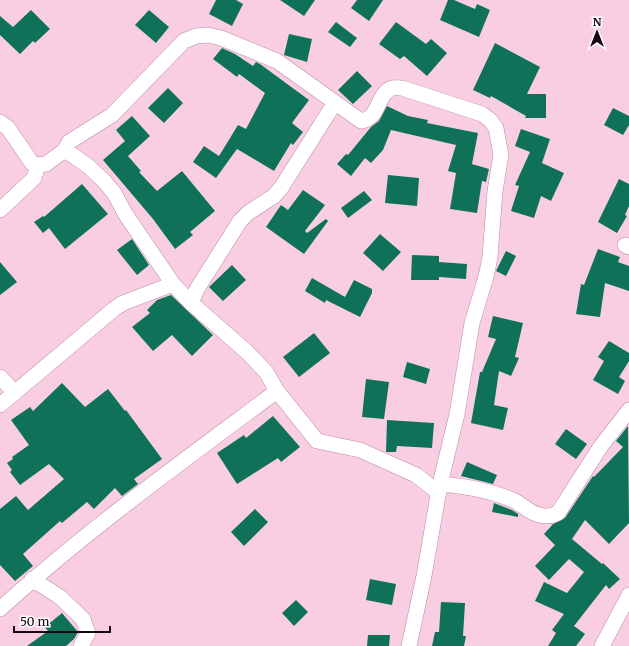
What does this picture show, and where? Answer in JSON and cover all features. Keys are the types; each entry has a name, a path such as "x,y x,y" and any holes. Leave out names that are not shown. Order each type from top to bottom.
{"street":[{"path":"0,122 8,128 32,163 38,166 46,164 65,150 69,142 112,115 184,41 196,36 208,35 221,38 277,61 334,104 361,121 367,120 372,116 385,94 392,88 402,88 482,114 490,120 496,128 501,155 495,191 489,262 472,323 457,414 440,488 409,646"},
{"path":"191,303 197,289 232,231 248,213 274,196 281,188 334,104"},
{"path":"65,150 88,166 114,193 126,215 174,284 191,303 247,352 266,372 277,391 317,441 360,450 416,475 440,488 467,486 514,500 538,515 550,516 558,513 601,446 629,410"},
{"path":"0,210 34,178 38,166"},
{"path":"0,406 114,309 123,303 174,284"},
{"path":"0,377 15,393"},
{"path":"0,609 32,580 151,485 277,391"},
{"path":"32,580 60,597 83,619 88,633 81,646"},
{"path":"0,590 14,596"},
{"path":"602,646 629,595"}],"building":[{"path":"216,0 236,0 243,4 232,26 209,14"},
{"path":"280,0 315,0 304,16"},
{"path":"357,0 383,0 369,21 351,8"},
{"path":"448,0 454,0 475,9 477,4 490,10 479,37 440,20"},
{"path":"31,10 50,29 35,43 33,41 20,54 0,35 0,16 13,27"},
{"path":"149,10 169,27 156,43 135,25"},
{"path":"336,22 357,38 350,47 328,32"},
{"path":"396,22 426,44 431,39 447,53 427,76 404,56 400,59 379,44"},
{"path":"289,34 312,39 307,62 284,55"},
{"path":"495,43 540,67 527,94 546,94 546,118 525,118 526,116 491,96 490,98 473,90"},
{"path":"222,48 235,54 253,66 256,62 260,64 309,100 292,123 303,132 293,145 291,143 274,171 237,149 216,178 193,162 204,146 219,156 238,125 246,129 265,93 239,74 237,77 213,59"},
{"path":"357,71 372,86 353,104 338,90"},
{"path":"168,88 183,103 164,123 148,108"},
{"path":"387,106 408,116 428,120 427,123 478,133 472,164 489,169 486,182 482,181 477,213 450,209 456,173 448,171 456,145 391,130 383,150 371,163 365,158 351,176 337,164 346,154 348,155 371,127 379,121"},
{"path":"613,108 629,116 629,125 623,135 604,125"},
{"path":"132,116 150,136 128,156 141,171 139,172 157,191 182,171 215,211 190,232 193,235 175,249 153,219 103,160 125,141 116,130"},
{"path":"521,129 550,139 542,163 564,173 551,201 541,196 534,218 511,211 519,186 515,185 530,152 515,146"},
{"path":"388,175 419,178 417,206 385,203"},
{"path":"619,179 629,184 629,206 625,215 627,216 617,233 598,222"},
{"path":"82,184 108,214 65,249 49,228 43,233 34,222 43,216 44,217"},
{"path":"303,190 325,205 305,231 307,233 326,219 328,221 304,254 266,227 281,205 288,210"},
{"path":"364,191 372,200 348,218 341,208"},
{"path":"380,234 401,252 383,271 363,253"},
{"path":"132,239 149,265 137,275 117,250"},
{"path":"598,249 620,257 618,262 629,266 629,291 605,283 600,317 576,314 581,284 584,285"},
{"path":"506,251 516,256 506,276 496,271"},
{"path":"412,255 439,256 439,262 467,264 466,279 439,277 439,280 411,280"},
{"path":"0,262 17,282 0,295"},
{"path":"232,265 246,280 223,301 209,287"},
{"path":"312,278 345,297 354,280 372,289 372,293 360,317 326,300 325,303 305,291"},
{"path":"171,295 213,335 192,356 172,335 153,351 132,327 150,313 147,310 157,300"},
{"path":"493,316 523,323 515,357 519,358 511,376 499,371 494,405 508,408 503,430 471,423 480,372 482,372 496,339 488,337"},
{"path":"314,333 330,353 299,377 283,357"},
{"path":"609,341 629,353 629,361 619,377 625,381 618,394 593,380 604,361 598,357"},
{"path":"407,362 430,369 426,384 403,377"},
{"path":"366,379 389,382 384,419 362,417"},
{"path":"62,383 85,407 108,389 125,411 126,410 162,459 134,479 138,484 122,496 115,488 94,509 87,502 62,523 60,521 23,554 33,566 15,581 0,565 0,509 16,496 28,510 64,479 49,464 20,485 10,472 12,470 7,463 13,459 12,457 29,445 11,420 30,407 33,411"},
{"path":"273,416 300,447 281,462 278,458 237,484 217,453 244,435 246,438"},
{"path":"387,420 434,423 432,448 397,446 396,452 386,452"},
{"path":"628,426 629,523 609,544 585,520 572,539 602,564 603,563 620,579 609,589 606,585 574,626 585,634 576,646 548,646 556,633 552,630 564,614 535,601 544,582 567,593 584,572 569,559 549,580 535,566 555,545 544,534 553,524 565,518 593,476 594,477 623,447 616,441"},
{"path":"566,429 587,444 576,459 555,444"},
{"path":"467,462 497,475 493,484 461,476"},
{"path":"494,503 512,510 518,514 518,517 492,512"},
{"path":"255,509 268,522 244,546 231,532"},
{"path":"370,579 396,584 392,605 366,600"},
{"path":"296,600 308,612 294,626 282,613"},
{"path":"441,602 465,603 463,636 466,636 464,646 432,646 435,632 439,632"},
{"path":"62,613 78,632 74,639 66,646 27,646 48,631 45,627"},
{"path":"368,635 390,635 389,646 367,646"}]}
